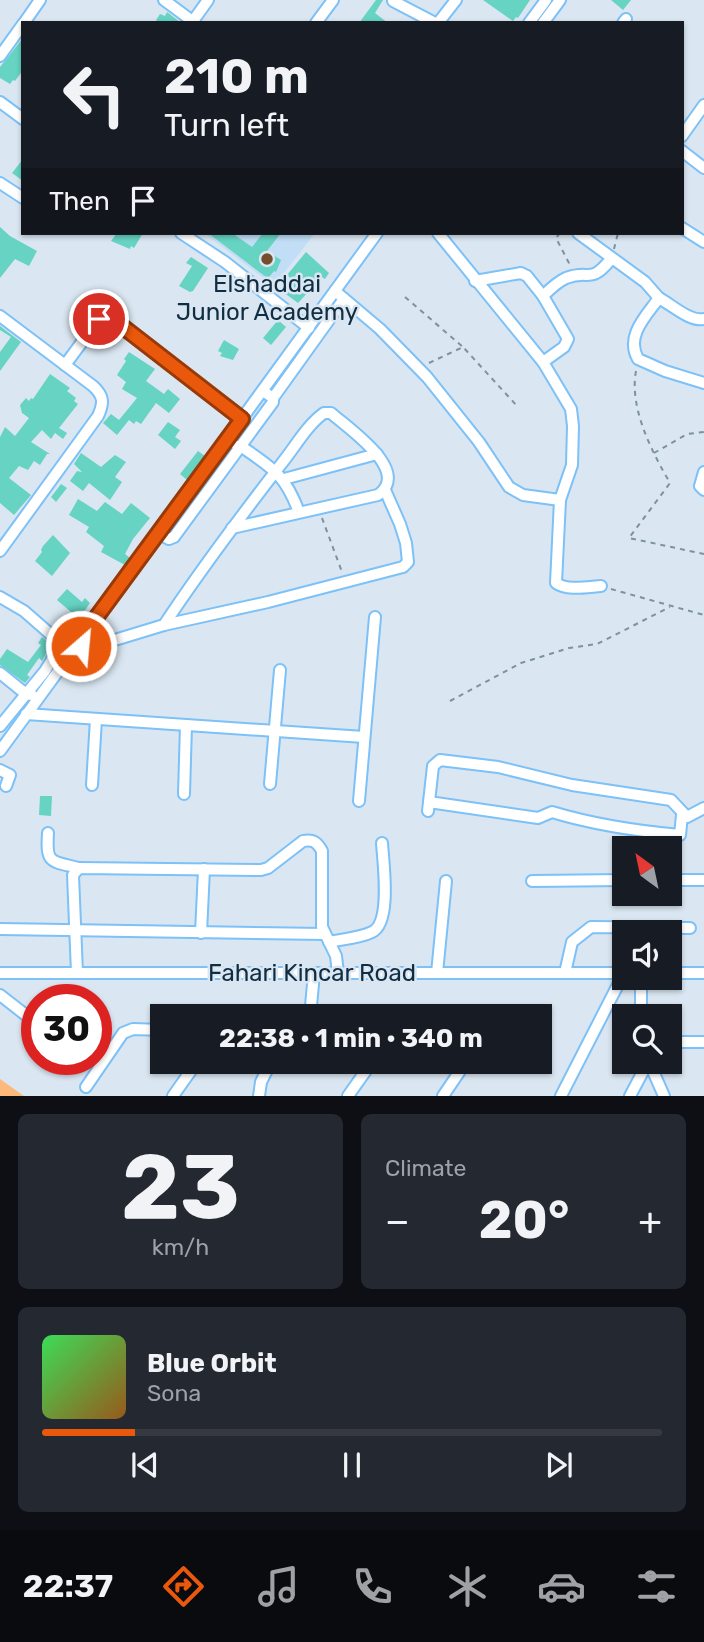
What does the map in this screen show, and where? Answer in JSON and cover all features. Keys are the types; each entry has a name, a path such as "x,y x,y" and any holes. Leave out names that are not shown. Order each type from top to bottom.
{"street":[{"path":"25,21 40,0"},
{"path":"164,0 193,21"},
{"path":"195,21 208,0"},
{"path":"317,21 332,0"},
{"path":"438,21 456,0"},
{"path":"530,21 546,0"},
{"path":"545,21 560,0"},
{"path":"393,1 432,21"},
{"path":"0,56 21,27"},
{"path":"0,102 21,118"},
{"path":"684,133 704,105"},
{"path":"684,153 704,168"},
{"path":"0,183 21,197"},
{"path":"684,229 704,242"},
{"path":"184,235 225,262 309,328"},
{"path":"10,737 0,728 26,694 73,650 376,235"},
{"path":"440,235 543,362 570,409 573,426 572,465 561,500 556,583 568,587 602,586"},
{"path":"581,235 645,282 659,298 691,319 704,319"},
{"path":"543,296 565,279 592,276 601,272 611,259"},
{"path":"475,281 521,273 527,276 564,328 568,339 565,347 543,362"},
{"path":"335,291 380,329 419,368 479,442 509,487 523,495 561,500"},
{"path":"659,298 638,328 633,342 638,359 704,383"},
{"path":"158,533 169,539 174,537 242,447 274,402 273,398 344,299"},
{"path":"0,316 100,392 103,405 98,416 2,543"},
{"path":"65,365 99,319 109,316 242,419"},
{"path":"263,391 273,398"},
{"path":"164,625 232,528 280,475 319,416 327,412 383,460 388,484 378,495 232,528"},
{"path":"224,443 242,447 280,475 291,491 299,512"},
{"path":"280,475 377,454"},
{"path":"704,472 701,481 704,491"},
{"path":"194,485 205,493"},
{"path":"0,597 24,611 73,650 164,625 346,583 407,565 406,542 385,490"},
{"path":"359,800 375,617"},
{"path":"0,751 38,697 62,643"},
{"path":"270,784 280,670"},
{"path":"0,673 26,694 38,697"},
{"path":"26,714 364,737"},
{"path":"92,785 96,719"},
{"path":"184,794 186,726"},
{"path":"682,815 680,835 624,830 552,812 538,818 429,806 433,766 440,760 498,767 572,785 671,800 682,815 687,817 704,808"},
{"path":"0,770 10,775 6,786"},
{"path":"48,833 47,854 50,858 57,863 79,868 261,870 268,868 303,841 315,842 323,851 322,927 336,956 338,973"},
{"path":"0,929 327,938 371,933 379,925 385,903 382,843"},
{"path":"77,973 73,875 79,868"},
{"path":"201,933 204,869"},
{"path":"532,881 612,880"},
{"path":"682,880 704,880"},
{"path":"438,973 446,881"},
{"path":"565,973 572,942 591,927 690,928"},
{"name":"Fahari Kincar Road","path":"0,973 612,973"},
{"path":"311,1004 314,973"},
{"path":"682,974 704,974"},
{"path":"561,1096 615,990"},
{"path":"0,995 21,1011"},
{"path":"86,1087 123,1033 133,1029 150,1030"},
{"path":"682,1042 704,1042"},
{"path":"173,1096 189,1074"},
{"path":"259,1096 265,1074"},
{"path":"348,1096 364,1074"},
{"path":"443,1096 458,1074"},
{"path":"630,1096 642,1074"},
{"path":"654,1074 664,1096"}],"path":[{"path":"558,235 556,237 575,276"},
{"path":"611,259 617,235"},
{"path":"405,297 463,347 518,407"},
{"path":"419,368 463,347"},
{"path":"638,359 635,377 637,399 653,454 670,483 629,538 704,554"},
{"path":"653,454 687,434 704,432"},
{"path":"319,510 346,583"},
{"path":"602,586 704,615"},
{"path":"450,701 521,663 569,648 597,644 670,607"}],"shaded area":[{"name":"Elshaddai Junior Academy","path":"207,235 313,235 274,286"},
{"path":"0,1079 24,1096 0,1096"}],"building":[{"path":"376,0 383,0 375,13 385,21 360,21"},
{"path":"483,0 530,0 513,21"},
{"path":"611,0 631,0 623,10"},
{"path":"167,12 178,21 156,20 160,14 165,16"},
{"path":"21,41 21,73 15,81 10,84 0,78 0,67"},
{"path":"21,162 21,180 12,173"},
{"path":"0,227 10,236 37,251 29,266 15,259 0,278"},
{"path":"116,235 142,235 134,248 131,246 130,249 111,241"},
{"path":"211,235 235,235 252,247 261,235 279,235 267,251 281,260 276,272 266,277"},
{"path":"306,252 329,273 298,303 283,292 291,279 287,275"},
{"path":"191,257 208,268 190,292 179,286 192,266 186,263"},
{"path":"278,320 286,327 271,345 263,338"},
{"path":"0,326 21,342 0,371 0,352 11,337 0,330"},
{"path":"224,340 239,349 233,360 220,356 222,353 218,351"},
{"path":"129,352 155,369 146,381 164,394 168,389 180,399 169,413 156,403 141,424 136,421 134,424 129,420 117,435 103,423 111,414 119,420 137,398 122,389 126,382 117,375"},
{"path":"50,374 70,388 67,391 76,398 74,401 78,404 59,428 67,433 63,439 55,433 51,439 42,430 31,442 50,454 47,454 40,465 34,461 28,470 19,466 9,478 31,495 14,515 0,503 0,437 5,427 15,436 29,418 22,413 20,405 26,398 29,401 33,399"},
{"path":"168,422 180,430 175,437 181,441 175,449 158,435"},
{"path":"198,451 205,456 187,480 180,474"},
{"path":"81,453 101,467 115,455 126,462 115,477 122,482 110,500 89,483 83,491 70,481 77,471 82,472 74,464"},
{"path":"61,484 67,488 56,502 51,497"},
{"path":"78,499 97,511 105,502 122,514 131,503 150,518 125,554 130,558 125,565 101,552 104,546 86,532 89,527 69,515"},
{"path":"53,535 70,553 52,576 35,561"},
{"path":"67,589 82,602 85,598 90,603 79,619 57,600"},
{"path":"42,637 51,645 42,661 39,658 27,675 30,677 25,683 0,665 0,659 7,649 28,662 41,645 38,643"},
{"path":"40,796 52,796 51,816 39,815"}],"place":[{"name":"Elshaddai Junior Academy","path":"267,259"}],"route":[{"path":"81,646 76,645 242,419 109,316 99,319"}]}
